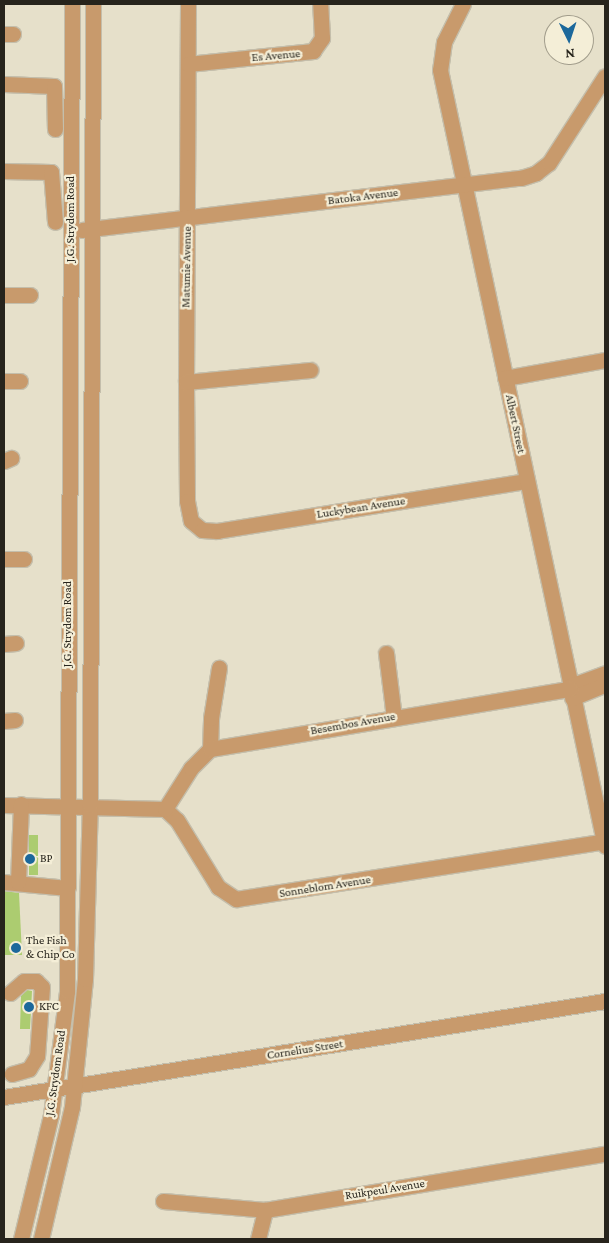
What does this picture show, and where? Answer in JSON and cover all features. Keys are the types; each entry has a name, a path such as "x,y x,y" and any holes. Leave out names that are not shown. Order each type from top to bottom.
{"street":[{"name":"J.G. Strydom Road","path":"21,1239 56,1089 67,991 72,4"},
{"name":"J.G. Strydom Road","path":"41,1239 76,1087 86,979 90,805 93,4"},
{"name":"Matumie Avenue","path":"188,4 187,501 188,515 197,527"},
{"name":"Es Avenue","path":"188,64 305,54 313,51 322,38 320,4"},
{"name":"Albert Street","path":"462,4 444,42 440,64 571,691 605,843"},
{"name":"Batoka Avenue","path":"70,232 521,178 549,163 605,76"},
{"path":"4,84 54,86 55,130"},
{"path":"4,171 51,172 55,222"},
{"path":"4,294 30,295"},
{"path":"505,378 605,360"},
{"path":"186,382 310,370"},
{"path":"4,381 20,381"},
{"name":"Luckybean Avenue","path":"197,527 217,531 527,482"},
{"path":"4,559 24,559"},
{"path":"386,652 394,717"},
{"path":"4,805 90,805 165,809 191,768 210,749 211,718 219,668"},
{"path":"571,691 605,673"},
{"path":"571,691 605,685"},
{"name":"Besembos Avenue","path":"210,749 394,717 571,691"},
{"path":"21,804 11,882 68,888"},
{"name":"Sonneblom Avenue","path":"165,809 177,820 218,886 236,899 605,843"},
{"path":"10,993 24,981 36,981 42,987 37,1056 29,1069 12,1074"},
{"name":"Cornelius Street","path":"4,1097 605,1001"},
{"name":"Ruikpeul Avenue","path":"164,1201 265,1210 605,1154"},
{"path":"258,1239 265,1210"}],"building":[{"path":"29,835 38,835 38,875 29,875"},
{"path":"4,891 19,893 22,955 4,955"},
{"path":"27,990 32,991 30,1029 20,1029 21,996"}],"place":[{"name":"BP","path":"30,859"},
{"name":"The Fish & Chip Co","path":"16,948"},
{"name":"KFC","path":"29,1007"}]}
